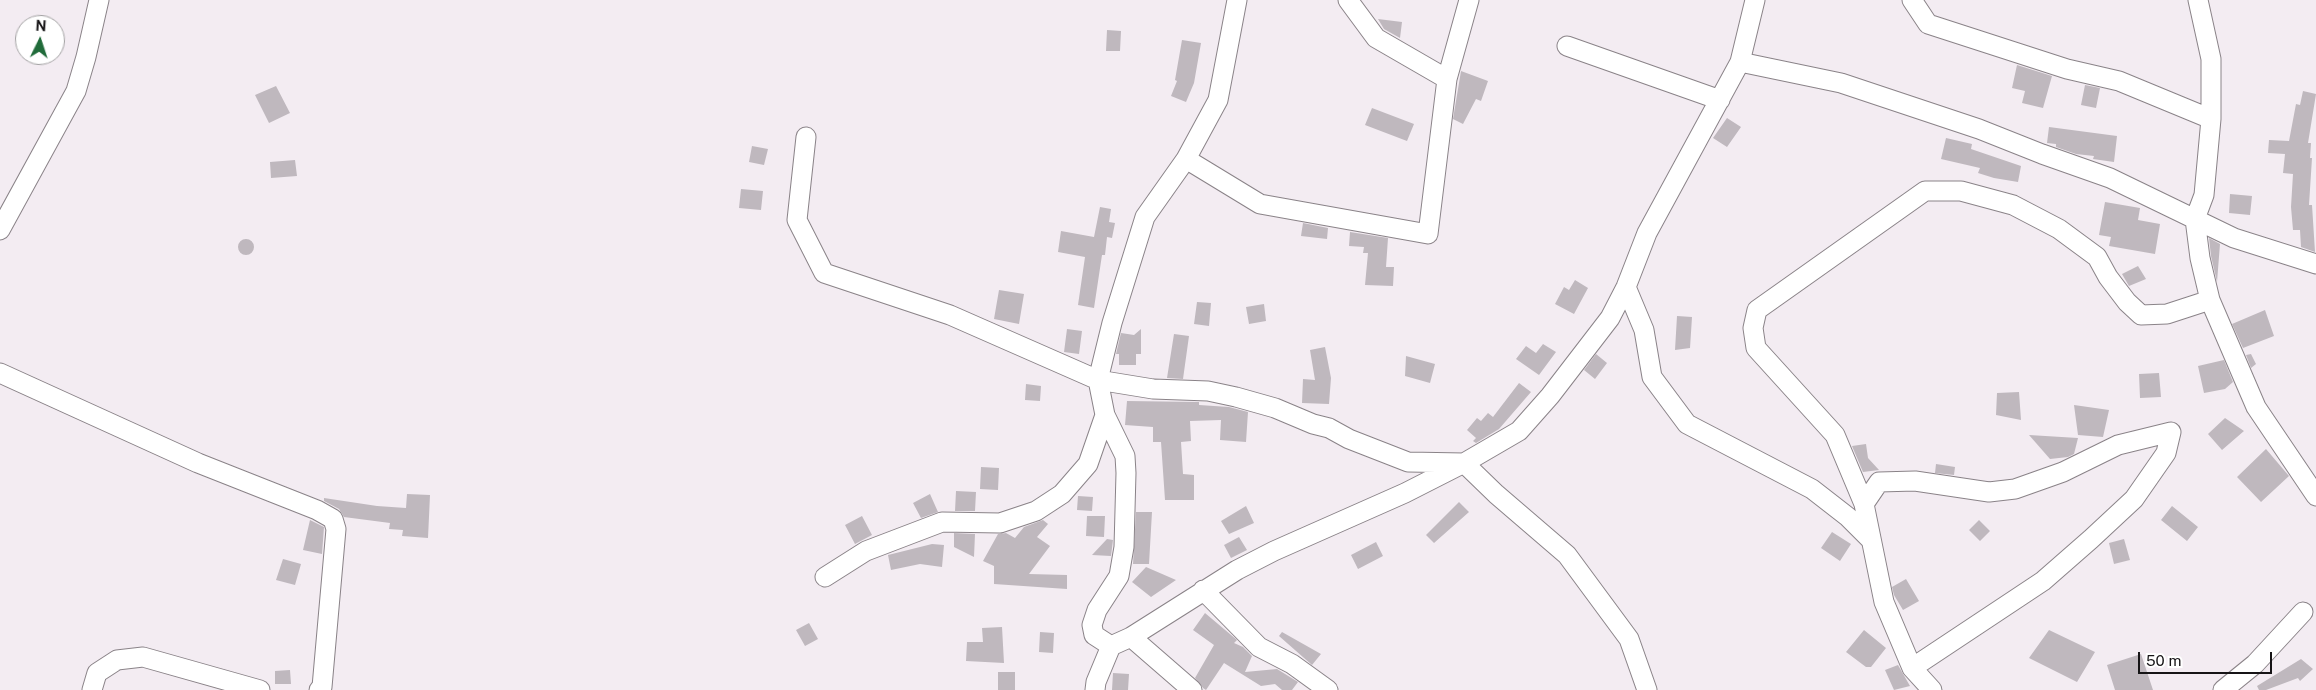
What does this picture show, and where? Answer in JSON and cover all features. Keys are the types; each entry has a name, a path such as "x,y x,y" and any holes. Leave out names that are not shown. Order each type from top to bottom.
{"street":[{"path":"0,230 76,91 99,0"},
{"path":"1111,646 1094,635 1092,625 1097,610 1119,576 1124,547 1126,473 1124,456 1105,415 1098,380 1112,323 1144,216 1186,159 1218,100 1237,0"},
{"path":"1348,0 1376,38 1447,79"},
{"path":"1186,159 1260,204 1428,234 1447,79 1469,0"},
{"path":"1095,690 1096,682 1111,646 1131,637 1203,590 1274,551 1405,494 1519,431 1550,396 1610,318 1626,288 1647,233 1740,62 1755,0"},
{"path":"1912,0 1928,24 2067,69 2119,81 2210,119"},
{"path":"2198,0 2211,59 2210,119 2204,195 2195,218 2200,258 2210,300 2256,406 2316,495"},
{"path":"1567,46 1720,100"},
{"path":"1740,62 1840,83 1979,129 2110,178 2234,238 2316,264"},
{"path":"806,137 797,220 824,273 950,315 1098,380 1153,389 1208,390 1276,408 1313,424 1329,428 1349,439 1408,462 1464,463 1496,494 1567,555 1629,639 1647,690"},
{"path":"1932,690 1912,668 1884,602 1864,504 1835,435 1756,348 1753,328 1757,310 1925,191 1960,191 2013,205 2060,228 2097,257 2108,277 2127,302 2142,315 2167,314 2210,300"},
{"path":"1626,288 1644,330 1652,377 1687,424 1812,489 1848,517 1871,540"},
{"path":"0,373 198,463 317,510 333,519 336,530 322,678 319,690"},
{"path":"825,577 866,551 942,522 1000,523 1036,511 1062,494 1088,464 1105,415"},
{"path":"1864,504 1879,482 1915,481 1989,492 2015,489 2063,472 2118,445 2171,432 2166,453 2134,499 2043,581 1912,668"},
{"path":"1203,590 1259,647 1292,664 1328,690"},
{"path":"2223,690 2255,664 2303,612"},
{"path":"1131,637 1192,690"},
{"path":"92,690 97,673 117,660 142,657 260,690"}],"building":[{"path":"1378,19 1402,22 1400,38 1384,29"},
{"path":"1107,30 1121,31 1120,51 1106,51"},
{"path":"1182,40 1201,43 1194,83 1186,102 1171,96 1177,81 1175,80"},
{"path":"2017,65 2052,76 2043,108 2022,103 2025,91 2012,88"},
{"path":"1461,71 1488,81 1481,101 1476,99 1463,124 1453,119"},
{"path":"2085,85 2100,88 2096,108 2081,105"},
{"path":"276,86 290,113 269,123 255,95"},
{"path":"2303,91 2316,94 2308,143 2311,143 2310,158 2312,158 2309,205 2312,205 2315,252 2301,247 2300,230 2293,230 2291,207 2293,174 2283,173 2285,154 2268,153 2269,140 2289,141 2296,104 2300,105"},
{"path":"1372,108 1414,124 1407,141 1365,125"},
{"path":"1727,118 1741,127 1727,147 1713,138"},
{"path":"2049,127 2117,136 2114,162 2093,159 2094,156 2076,154 2056,147 2056,144 2047,143"},
{"path":"1946,138 1972,144 1971,149 2021,166 2018,182 1994,178 1978,173 1980,168 1941,159"},
{"path":"752,146 768,149 764,165 749,162"},
{"path":"295,160 297,176 271,178 270,162"},
{"path":"741,189 763,191 761,210 739,208"},
{"path":"2230,194 2252,196 2250,215 2229,213"},
{"path":"2105,202 2140,208 2138,220 2160,224 2155,254 2109,246 2111,237 2099,235"},
{"path":"1100,207 1111,209 1109,222 1115,223 1112,238 1107,237 1105,255 1102,255 1094,308 1078,305 1085,257 1058,252 1061,231 1094,237"},
{"path":"1303,223 1328,228 1327,239 1301,236"},
{"path":"1350,232 1388,238 1386,267 1394,267 1393,286 1365,285 1368,253 1363,253 1364,247 1349,246"},
{"path":"2209,238 2220,244 2217,282 2211,256"},
{"path":"246,239 254,247 246,255 238,247"},
{"path":"2138,266 2146,279 2129,286 2122,274"},
{"path":"1575,280 1588,288 1574,314 1555,304 1564,287 1569,290"},
{"path":"999,290 1024,294 1019,324 994,319"},
{"path":"1197,302 1211,303 1209,326 1194,324"},
{"path":"1264,304 1266,321 1249,324 1246,307"},
{"path":"2265,310 2274,336 2243,348 2232,324"},
{"path":"1677,316 1692,317 1690,348 1675,350"},
{"path":"1067,329 1082,331 1079,354 1064,352"},
{"path":"1141,329 1141,354 1136,354 1136,365 1119,365 1119,354 1116,354 1121,333 1134,335"},
{"path":"1174,334 1189,336 1183,379 1167,378"},
{"path":"1543,344 1556,352 1539,375 1516,359 1526,346 1536,353"},
{"path":"1325,347 1331,378 1329,404 1302,403 1303,379 1315,380 1310,350"},
{"path":"1596,354 1607,363 1595,379 1584,370"},
{"path":"2251,354 2256,364 2251,368 2246,355"},
{"path":"1406,356 1435,364 1430,383 1405,376"},
{"path":"2224,360 2233,382 2225,389 2204,393 2198,366"},
{"path":"2159,373 2161,397 2140,398 2139,374"},
{"path":"1519,383 1531,392 1499,429 1476,443 1473,441 1476,438 1467,430 1477,418 1481,421 1488,413 1493,417"},
{"path":"1026,384 1041,386 1040,401 1025,400"},
{"path":"2019,392 2021,420 1996,415 1997,393"},
{"path":"1127,401 1199,402 1199,405 1229,407 1248,412 1246,442 1220,440 1221,420 1190,421 1191,441 1181,442 1183,474 1194,475 1194,500 1165,500 1161,442 1153,442 1153,427 1125,425"},
{"path":"2074,405 2109,410 2103,437 2078,435"},
{"path":"2225,418 2244,431 2222,450 2208,434"},
{"path":"2029,435 2078,438 2074,454 2068,457 2050,459"},
{"path":"1866,444 1868,458 1879,470 1863,472 1852,446"},
{"path":"2266,449 2289,476 2261,502 2237,477"},
{"path":"1936,464 1955,467 1954,475 1935,473"},
{"path":"981,467 999,468 998,490 980,489"},
{"path":"956,491 976,492 975,511 955,511"},
{"path":"407,494 430,495 428,538 402,536 403,530 389,529 390,523 344,517 339,509 324,501 324,498 377,506 406,508"},
{"path":"930,494 938,512 921,518 913,503"},
{"path":"1078,496 1093,497 1092,511 1077,510"},
{"path":"1459,502 1469,512 1434,543 1426,535"},
{"path":"1246,506 1254,523 1229,534 1221,521"},
{"path":"2172,506 2198,527 2187,541 2161,520"},
{"path":"1136,512 1152,512 1149,564 1133,564"},
{"path":"862,516 872,535 855,544 845,525"},
{"path":"1087,516 1105,516 1104,537 1086,536"},
{"path":"310,520 324,527 322,554 303,550"},
{"path":"1043,520 1048,524 1037,537 1050,546 1029,574 1067,575 1067,589 994,584 994,566 983,561 998,534 1006,533 1015,538 1024,527"},
{"path":"1979,520 1990,531 1980,541 1969,530"},
{"path":"1832,532 1851,544 1840,561 1821,548"},
{"path":"954,533 975,534 974,557 954,547"},
{"path":"1239,537 1247,550 1231,558 1224,545"},
{"path":"1107,539 1113,540 1111,556 1092,555"},
{"path":"2124,539 2130,560 2114,564 2109,543"},
{"path":"1376,542 1383,556 1358,569 1351,555"},
{"path":"932,544 944,545 942,567 920,564 891,570 888,555"},
{"path":"283,559 301,564 295,585 276,580"},
{"path":"1146,567 1176,580 1151,597 1132,582"},
{"path":"1906,579 1919,601 1903,610 1894,595 1892,587"},
{"path":"1205,613 1237,640 1234,643 1243,647 1252,656 1245,672 1277,669 1298,682 1292,690 1282,690 1275,684 1261,686 1224,663 1206,690 1203,688 1195,678 1214,645 1193,630"},
{"path":"809,623 818,639 805,646 796,630"},
{"path":"1002,627 1004,663 966,661 967,642 983,642 982,628"},
{"path":"1864,630 1886,648 1871,667 1866,667 1846,652"},
{"path":"2049,630 2095,652 2077,682 2029,658"},
{"path":"1040,632 1054,633 1053,653 1039,652"},
{"path":"1282,632 1321,654 1312,665 1279,636"},
{"path":"2141,654 2153,690 2115,690 2107,665"},
{"path":"2301,659 2313,669 2300,681 2298,678 2266,690 2259,690 2257,686"},
{"path":"1898,665 1910,686 1894,690 1885,670"},
{"path":"290,670 291,684 275,684 275,671"},
{"path":"998,672 1015,672 1015,690 998,690"},
{"path":"1113,673 1129,674 1128,690 1112,690"}]}
